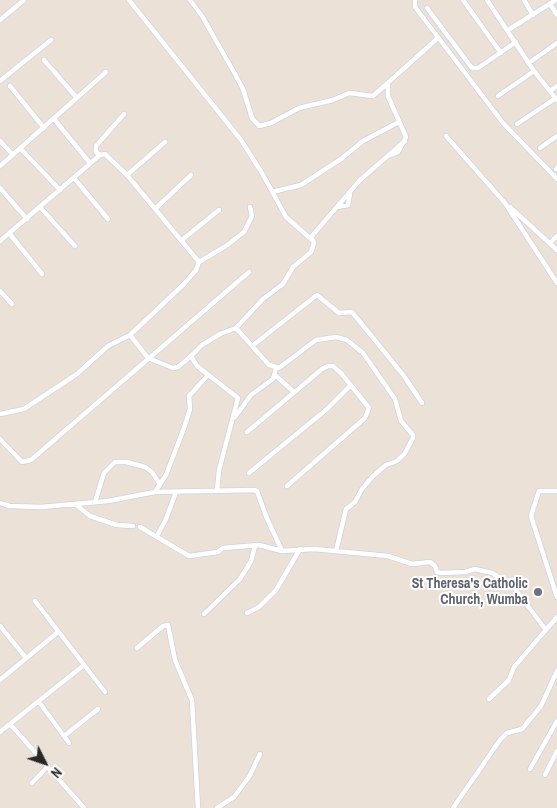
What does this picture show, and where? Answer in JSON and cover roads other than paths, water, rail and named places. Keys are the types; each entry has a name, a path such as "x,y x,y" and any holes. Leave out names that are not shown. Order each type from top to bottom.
{"street":[{"path":"0,20 24,0"},
{"path":"129,0 241,140 286,217 312,240"},
{"path":"190,0 202,16 235,74 243,89 252,118 259,126 299,108 333,100 349,93 373,96 438,38"},
{"path":"415,0 414,5 503,123 557,179"},
{"path":"464,0 501,53"},
{"path":"487,0 530,62 534,71 556,99 518,124"},
{"path":"524,0 533,14"},
{"path":"508,30 556,0"},
{"path":"550,4 557,15"},
{"path":"427,8 470,66 478,68 516,42"},
{"path":"0,81 51,40"},
{"path":"530,62 557,43"},
{"path":"44,60 77,98"},
{"path":"498,96 534,71"},
{"path":"0,166 106,72"},
{"path":"130,335 148,358 173,368 178,367 202,345 220,334 236,328 263,299 283,284 293,267 314,247 311,237 337,207 348,205 350,194 360,180 405,141 406,137 388,96 388,82"},
{"path":"10,86 44,128"},
{"path":"550,91 557,86"},
{"path":"124,114 96,146 96,152 100,155 110,156 199,262"},
{"path":"54,119 90,163"},
{"path":"272,192 301,185 334,165 363,141 399,122"},
{"path":"446,136 505,203 557,250"},
{"path":"540,148 557,136"},
{"path":"0,141 12,155"},
{"path":"127,175 165,142"},
{"path":"20,148 60,190"},
{"path":"0,241 100,155"},
{"path":"155,208 191,175"},
{"path":"74,178 108,219"},
{"path":"0,188 26,218"},
{"path":"505,203 557,283"},
{"path":"40,207 75,246"},
{"path":"0,414 24,409 77,374 108,346 130,335 184,284 196,270 199,262 226,246 244,232 252,216 250,207"},
{"path":"182,240 219,210"},
{"path":"9,233 42,274"},
{"path":"550,243 557,236"},
{"path":"0,439 22,462 31,460 249,272"},
{"path":"0,291 12,304"},
{"path":"252,346 316,295 339,313 352,312 404,376 422,403"},
{"path":"236,328 269,365 276,368 279,368 316,340 336,337 347,340 363,353 395,399 401,421 412,435 413,438 405,453 397,461 386,464 373,476 362,489 355,502 346,509 336,551"},
{"path":"192,356 197,366 238,398 218,470 217,490"},
{"path":"247,432 328,366 333,366 341,373 369,408 369,413 287,486"},
{"path":"230,426 243,404 275,375 276,368"},
{"path":"155,492 159,483 164,478 184,428 190,409 189,396 208,375"},
{"path":"275,375 294,392"},
{"path":"249,473 327,409 350,386"},
{"path":"96,502 104,473 115,462 145,466 152,472 159,483"},
{"path":"557,490 539,491 531,516 557,597"},
{"path":"0,503 10,506 41,507 96,502 155,492 257,491 282,551"},
{"path":"157,536 166,519 176,492"},
{"path":"75,504 90,516 117,525 133,526"},
{"path":"140,527 189,556 218,552 223,548 255,546 282,551 300,549 388,556 412,564 422,565 430,562 441,573 474,569 492,573 512,585 546,630"},
{"path":"204,614 240,579 252,561 255,546"},
{"path":"247,613 259,607 276,590 300,549"},
{"path":"35,601 105,692"},
{"path":"489,699 509,680 514,667 557,617"},
{"path":"137,648 163,626 168,625 175,660 192,700 198,808"},
{"path":"0,626 26,658"},
{"path":"0,680 58,632"},
{"path":"0,732 84,665"},
{"path":"453,808 506,733 522,729 541,706 557,671"},
{"path":"40,702 69,743"},
{"path":"64,736 98,709"},
{"path":"530,769 557,721"},
{"path":"11,725 84,808"},
{"path":"545,776 557,752"},
{"path":"217,808 234,797 249,777 260,754"},
{"path":"32,783 48,766"}],"place":[{"name":"St Theresa's Catholic Church, Wumba","path":"538,592"}]}
